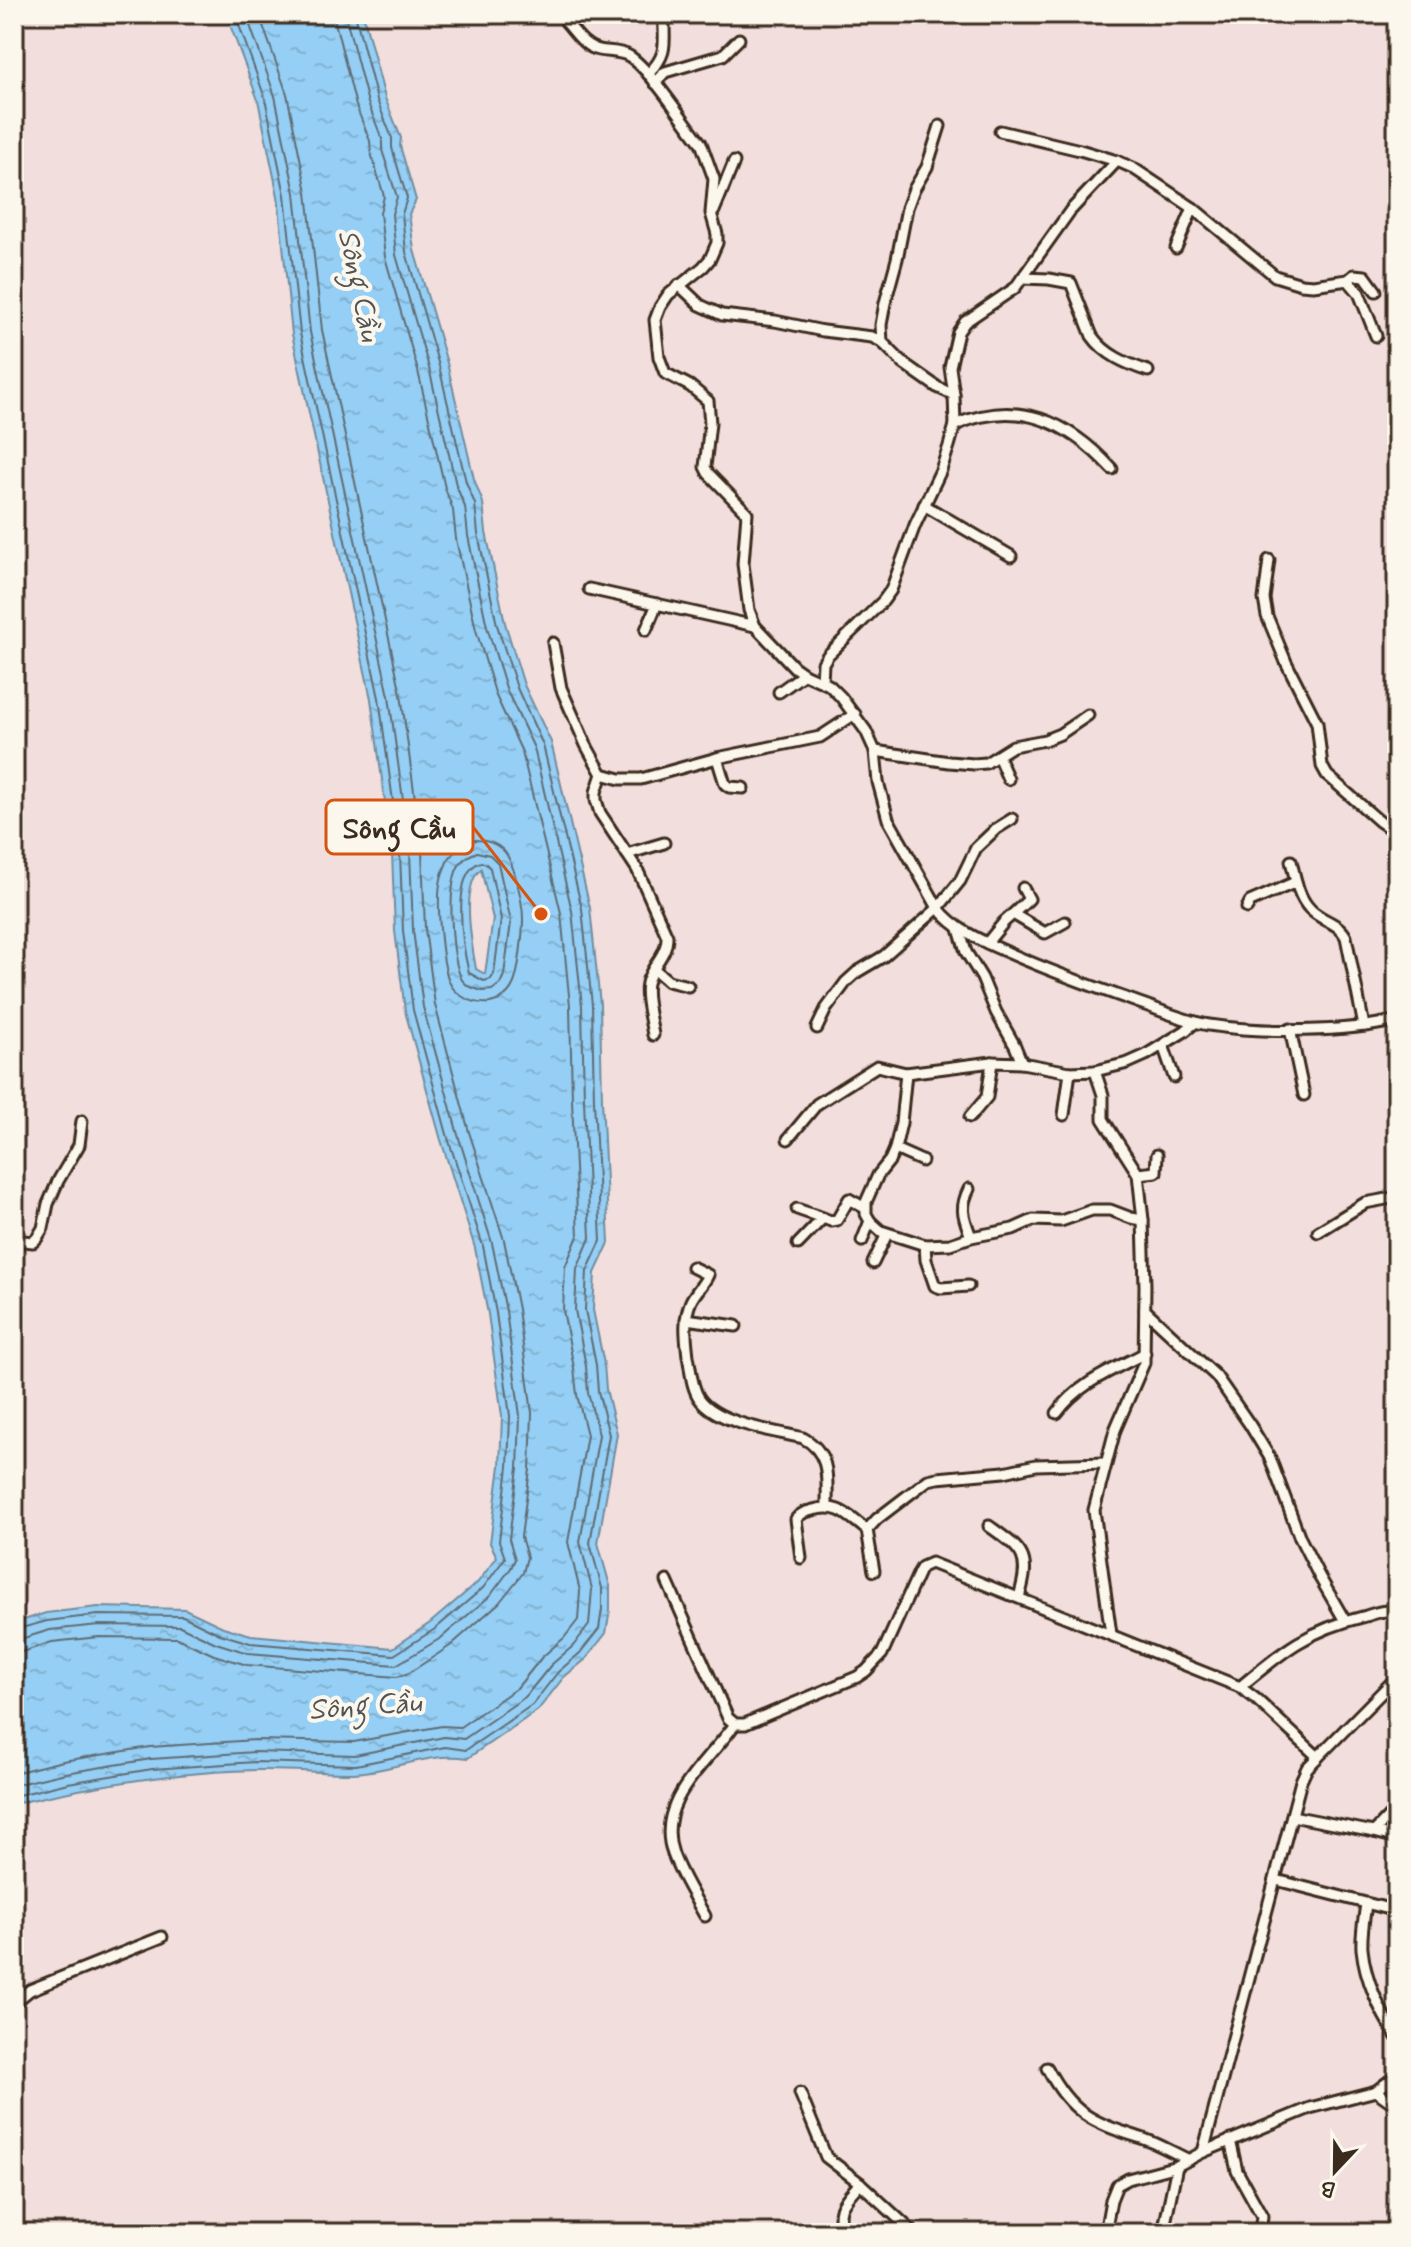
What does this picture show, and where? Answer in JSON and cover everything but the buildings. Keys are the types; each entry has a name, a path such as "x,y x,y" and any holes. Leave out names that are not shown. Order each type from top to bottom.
{"street":[{"path":"651,79 664,51 664,14"},
{"path":"566,22 587,45 628,55 651,79 707,154 714,179 711,213 717,234 714,251 703,267 668,295 656,314 659,357 665,373 690,386 708,401 710,423 705,467 747,513 743,564 749,610 755,626 794,667 822,681 855,714 875,751 878,782 888,819 947,920 987,943 1054,973 1196,1022 1252,1029 1290,1029 1364,1026 1397,1020"},
{"path":"651,79 723,55 739,39"},
{"path":"882,342 885,303 910,198 923,177 940,126"},
{"path":"1000,131 1117,161 1133,168 1193,208 1275,276 1313,285 1348,280 1354,275 1365,276 1376,291"},
{"path":"822,681 823,663 828,655 891,590 941,470 955,425 950,367 958,332 982,309 1009,293 1070,211 1117,161"},
{"path":"711,213 716,208 734,162"},
{"path":"1176,248 1193,208"},
{"path":"1022,278 1071,283 1096,342 1123,361 1148,371"},
{"path":"1348,280 1359,293 1376,336"},
{"path":"679,285 700,305 722,315 872,337 882,342 903,363 954,395"},
{"path":"955,425 973,417 993,414 1028,415 1050,421 1069,430 1112,469"},
{"path":"924,505 1011,556"},
{"path":"1269,560 1264,599 1267,616 1317,723 1322,766 1327,775 1397,833"},
{"path":"589,589 755,626"},
{"path":"646,630 657,604"},
{"path":"553,643 561,688 586,745 602,774 620,779 641,779 717,758 820,737 855,714"},
{"path":"779,692 804,674"},
{"path":"875,751 986,763 1013,746 1060,734 1088,715"},
{"path":"998,756 1008,779"},
{"path":"717,758 725,784 743,788"},
{"path":"602,774 596,792 600,813 642,880 667,936 666,947 647,981 653,1035"},
{"path":"817,1028 826,1009 846,982 884,956 938,908 960,881 976,848 1012,819"},
{"path":"627,854 664,843"},
{"path":"1291,861 1303,901 1311,911 1343,931 1364,1026"},
{"path":"1247,908 1250,902 1296,882"},
{"path":"987,943 1029,899 1023,888"},
{"path":"1013,914 1045,933 1065,922"},
{"path":"959,929 966,952 985,984 1022,1063"},
{"path":"654,969 668,981 688,986"},
{"path":"788,1139 817,1104 871,1069 883,1067 906,1073 992,1062 1022,1063 1070,1072 1095,1071 1128,1063 1163,1045 1196,1022"},
{"path":"1290,1029 1304,1095"},
{"path":"1163,1045 1174,1077"},
{"path":"970,1117 987,1097 992,1062"},
{"path":"1095,1071 1103,1095 1103,1119 1138,1174 1143,1220 1145,1353 1141,1371 1115,1430 1094,1510 1111,1634"},
{"path":"1064,1115 1070,1072"},
{"path":"865,1208 875,1181 895,1149 906,1073"},
{"path":"14,1240 33,1242 43,1228 48,1204 79,1145 82,1121"},
{"path":"895,1149 922,1161"},
{"path":"1138,1174 1156,1172 1157,1155"},
{"path":"969,1189 962,1211 971,1237"},
{"path":"1318,1232 1365,1203 1397,1197"},
{"path":"797,1209 831,1221 837,1220 849,1199 865,1208 870,1221 887,1234 925,1245 950,1244 1013,1229 1033,1220 1061,1221 1092,1210 1110,1210 1143,1220"},
{"path":"798,1244 823,1218"},
{"path":"862,1241 870,1221"},
{"path":"873,1263 887,1234"},
{"path":"925,1245 926,1260 935,1286 968,1286"},
{"path":"692,1267 708,1275 691,1301 686,1319 693,1385 699,1397 724,1417 812,1443 825,1461 827,1506"},
{"path":"1145,1310 1216,1376 1250,1425 1270,1458 1300,1538 1345,1621"},
{"path":"686,1319 736,1326"},
{"path":"1057,1413 1077,1390 1145,1353"},
{"path":"867,1530 928,1480 1004,1472 1036,1465 1106,1463"},
{"path":"801,1558 796,1519 799,1515 827,1506 845,1513 867,1530 874,1571"},
{"path":"989,1526 1020,1551 1026,1573 1019,1597"},
{"path":"667,1581 728,1718 735,1724 766,1717 866,1671 882,1654 919,1572 927,1564 938,1564 1240,1687 1318,1757"},
{"path":"1240,1687 1285,1650 1308,1636 1345,1621 1389,1610 1397,1612"},
{"path":"1203,2152 1301,1781 1307,1768 1397,1677"},
{"path":"705,1916 674,1855 669,1827 671,1814 686,1786 735,1724"},
{"path":"1374,1832 1397,1808"},
{"path":"1292,1816 1397,1838"},
{"path":"1276,1880 1397,1911"},
{"path":"1366,1904 1362,1952 1379,2006 1397,2037"},
{"path":"14,2003 30,1990 162,1937"},
{"path":"1047,2068 1057,2088 1073,2107 1094,2121 1189,2160"},
{"path":"1105,2233 1117,2185 1128,2179 1177,2166 1230,2140 1310,2108 1376,2091 1397,2075"},
{"path":"1376,2091 1397,2106"},
{"path":"800,2093 826,2157 860,2183 914,2233"},
{"path":"1230,2140 1237,2171 1262,2216 1260,2233"},
{"path":"1163,2233 1177,2166"},
{"path":"842,2233 840,2209 860,2183"}],"water":[{"name":"Sông Cầu","path":"226,14 363,14 385,98 401,138 400,146 416,200 409,214 414,250 483,503 505,623 524,685 551,742 590,908 600,1004 609,1243 595,1273 593,1310 617,1434 598,1543 610,1586 610,1610 606,1633 538,1710 468,1758 438,1758 353,1773 268,1770 195,1773 104,1785 14,1804 14,1623 46,1613 98,1607 185,1609 223,1627 251,1635 393,1648 430,1623 478,1582 497,1557 490,1543 500,1466 502,1416 488,1314 475,1248 405,1011 395,931 392,853 371,699 292,334 278,196 258,100","holes":["481,869 493,919 485,974 476,969 469,916 471,888"]}],"place":[{"name":"Sông Cầu","path":"541,914"}]}
